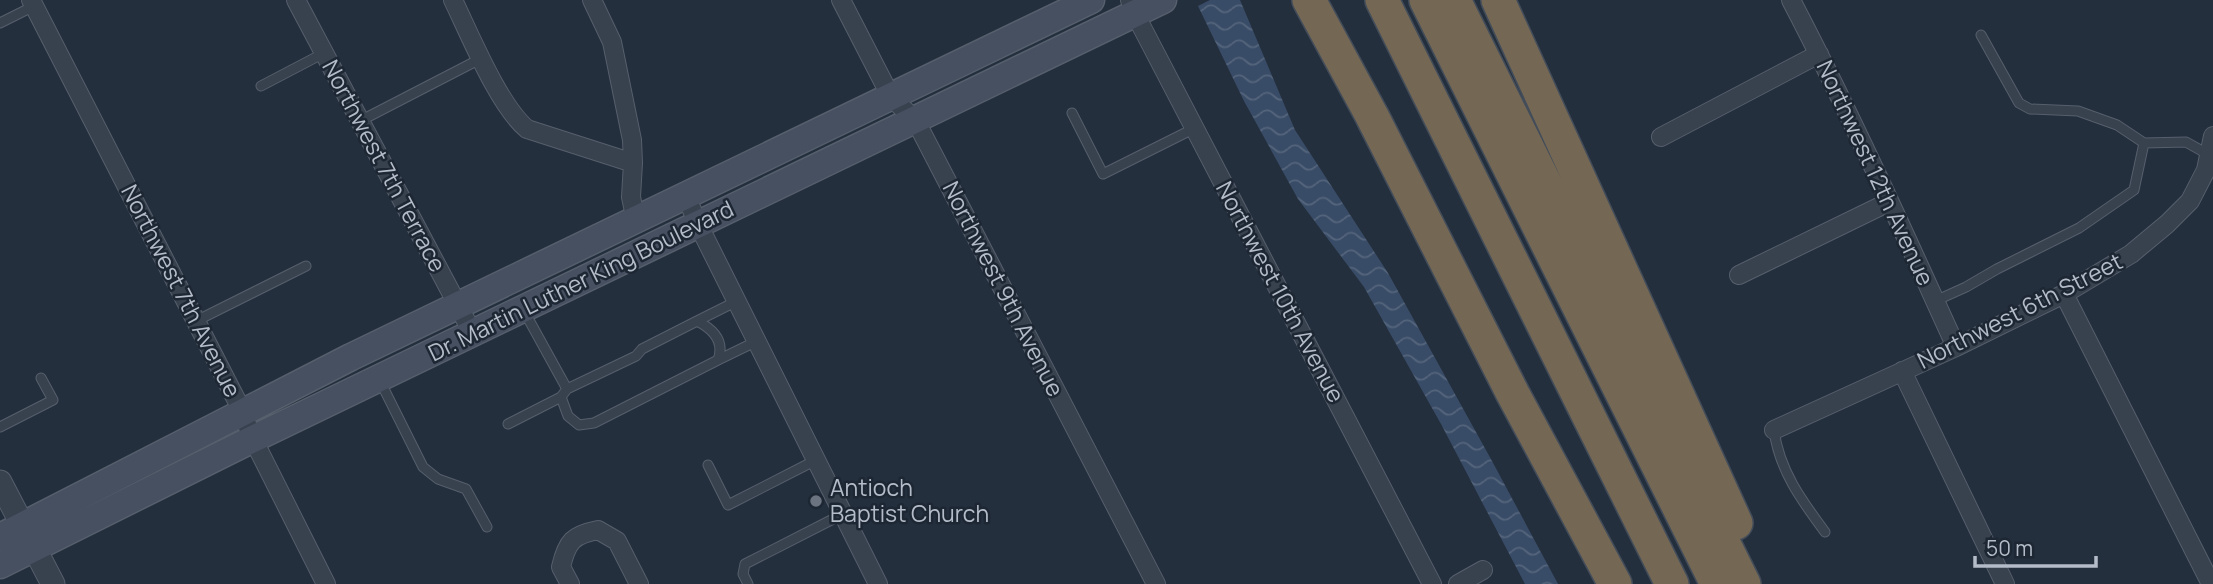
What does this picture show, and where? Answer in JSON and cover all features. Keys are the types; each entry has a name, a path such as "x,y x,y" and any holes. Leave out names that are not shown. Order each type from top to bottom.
{"highway":[{"path":"1310,0 1513,394 1615,584"},
{"path":"1319,0 1342,46 1371,116"},
{"path":"1356,0 1647,584"},
{"path":"1382,0 1672,584"},
{"path":"1426,0 1717,584"},
{"path":"1454,0 1744,584"},
{"path":"1490,0 1525,62"},
{"path":"1498,0 1729,504 1760,584"}],"main road":[{"name":"Dr. Martin Luther King Boulevard","path":"0,565 19,537 242,411 1091,0"},
{"name":"Dr. Martin Luther King Boulevard","path":"19,537 253,439 915,120 1133,7 1163,0"}],"street":[{"name":"Northwest 7th Terrace","path":"296,0 472,332"},
{"path":"453,0 516,120 527,129 634,163"},
{"path":"592,0 612,42 632,140 634,163 631,197 636,221"},
{"name":"Northwest 9th Avenue","path":"841,0 891,97 915,120 1156,584"},
{"name":"Northwest 12th Avenue","path":"1791,0 1956,347"},
{"name":"Northwest 7th Avenue","path":"36,2 326,584"},
{"name":"Northwest 10th Avenue","path":"1133,7 1432,584"},
{"path":"1661,137 1819,54"},
{"name":"Northwest 6th Street","path":"1774,430 1956,347 2064,294 2131,254 2190,201 2206,170 2212,149"},
{"path":"687,196 698,224 878,584"},
{"path":"1739,275 1889,202"},
{"path":"2064,294 2211,584"},
{"path":"1902,371 2006,584"},
{"path":"0,482 19,537 53,584"},
{"path":"569,584 561,567 565,548 579,534 598,530 617,541 639,584"},
{"path":"1458,584 1483,570"}],"lane":[{"path":"0,23 36,2"},
{"path":"1981,35 2019,103 2030,109 2078,111 2117,125 2144,142 2186,142 2212,149"},
{"path":"261,86 324,53"},
{"path":"360,121 482,58"},
{"path":"1072,113 1103,174 1195,128"},
{"path":"1935,301 2079,228 2134,190 2144,142"},
{"path":"196,321 306,266"},
{"path":"508,424 636,356 642,349 737,301"},
{"path":"523,308 564,393 563,406 572,420 579,425 587,426 757,341"},
{"path":"697,321 711,329 718,338 718,360"},
{"path":"0,427 53,400 41,378"},
{"path":"379,378 424,467 438,479 466,489 487,527"},
{"path":"1774,430 1777,451 1784,469 1808,510 1825,532"},
{"path":"708,466 728,505 816,460"},
{"path":"748,584 742,569 745,564 843,514"}],"water":[{"path":"1210,0 1240,0 1295,130 1388,273 1558,584 1525,584 1441,424 1364,287 1298,199 1244,101 1198,6"}],"place":[{"name":"Antioch Baptist Church","path":"816,501"}]}
